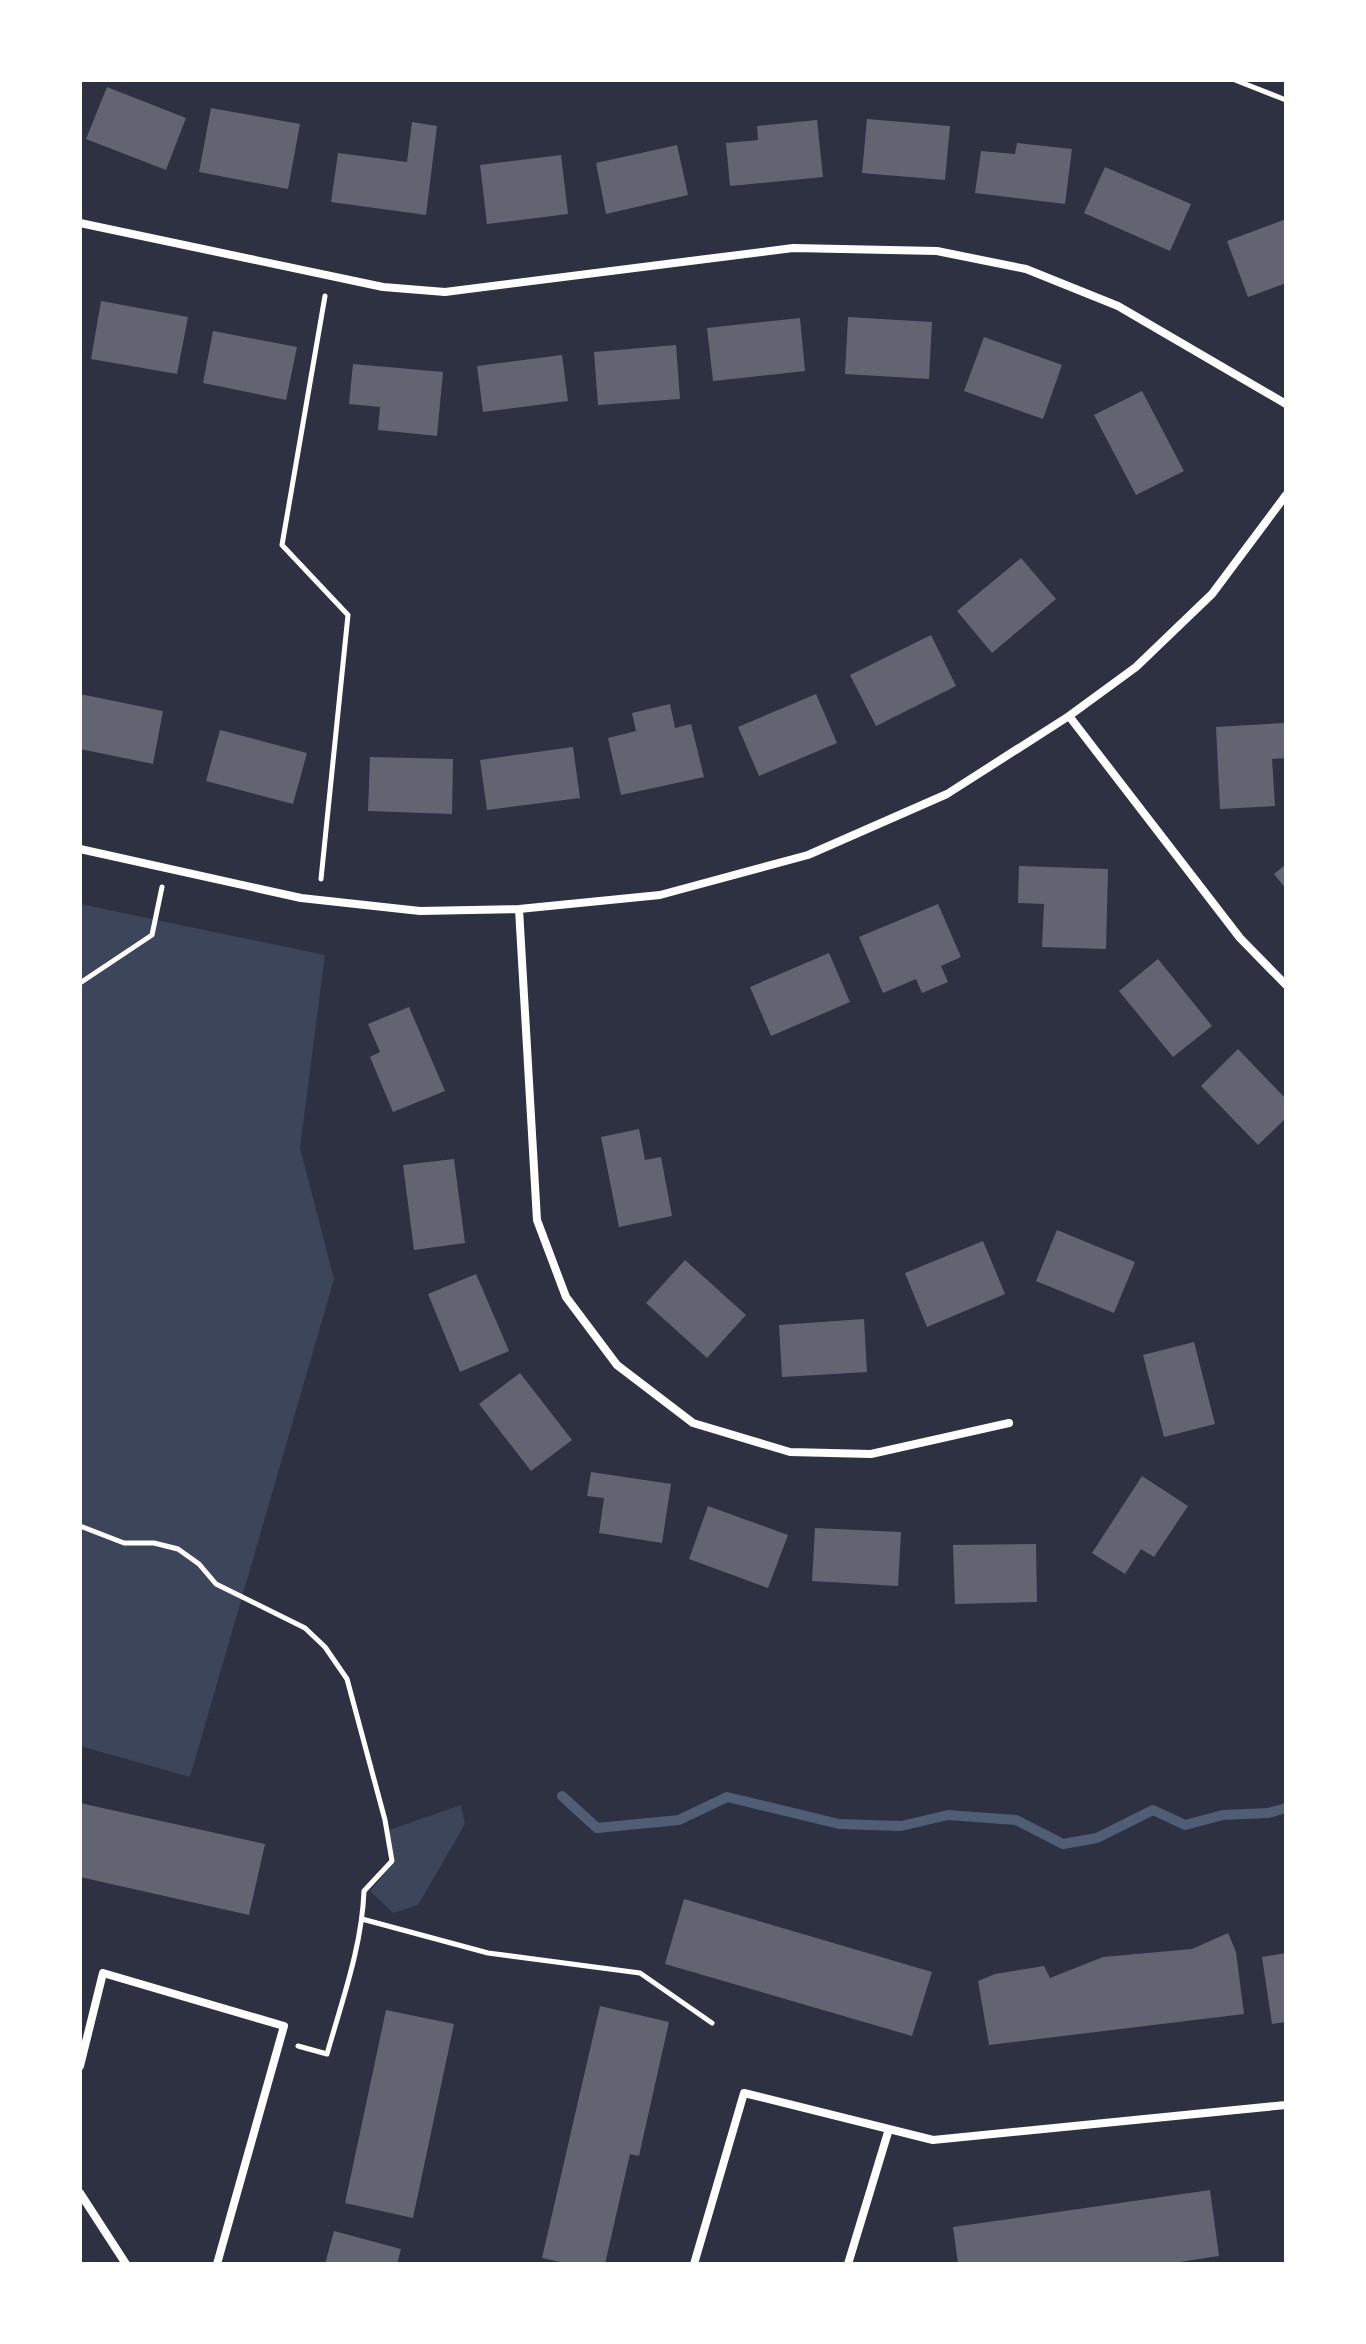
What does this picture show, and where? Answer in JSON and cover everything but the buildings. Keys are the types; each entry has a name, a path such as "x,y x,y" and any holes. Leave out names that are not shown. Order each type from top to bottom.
{"street":[{"path":"80,223 383,287 445,292 793,248 937,251 1026,269 1118,306 1286,404"},
{"path":"80,849 318,900 420,911 519,909 660,895 808,855 947,794 1069,716 1136,667 1212,594 1286,495"},
{"path":"1069,716 1240,938 1286,985"},
{"path":"519,909 537,1220 566,1297 617,1365 693,1423 790,1452 871,1454 1009,1423"},
{"path":"80,2066 103,1973 284,2026 217,2264"},
{"path":"694,2264 744,2093 933,2140 1286,2105"},
{"path":"848,2264 889,2129"},
{"path":"80,2193 126,2264"}],"path":[{"path":"1235,80 1286,100"},
{"path":"318,900 348,615 282,545 328,276"},
{"path":"80,983 152,935 166,868"},
{"path":"80,1526 124,1543 154,1543 178,1549 199,1564 216,1584 305,1628 325,1647 347,1679 385,1820 392,1861 364,1891 362,1919 327,2054 280,2041"},
{"path":"362,1919 488,1953 640,1973 712,2023"}],"shaded area":[{"path":"80,904 325,955 300,1148 334,1279 190,1777 80,1746"},
{"path":"461,1805 465,1824 418,1905 393,1913 370,1891 395,1862 389,1830"}],"waterway":[{"path":"562,1796 597,1828 679,1820 727,1797 839,1824 901,1826 948,1815 1016,1820 1063,1844 1097,1838 1153,1810 1185,1825 1223,1815 1268,1813 1286,1808"}]}
